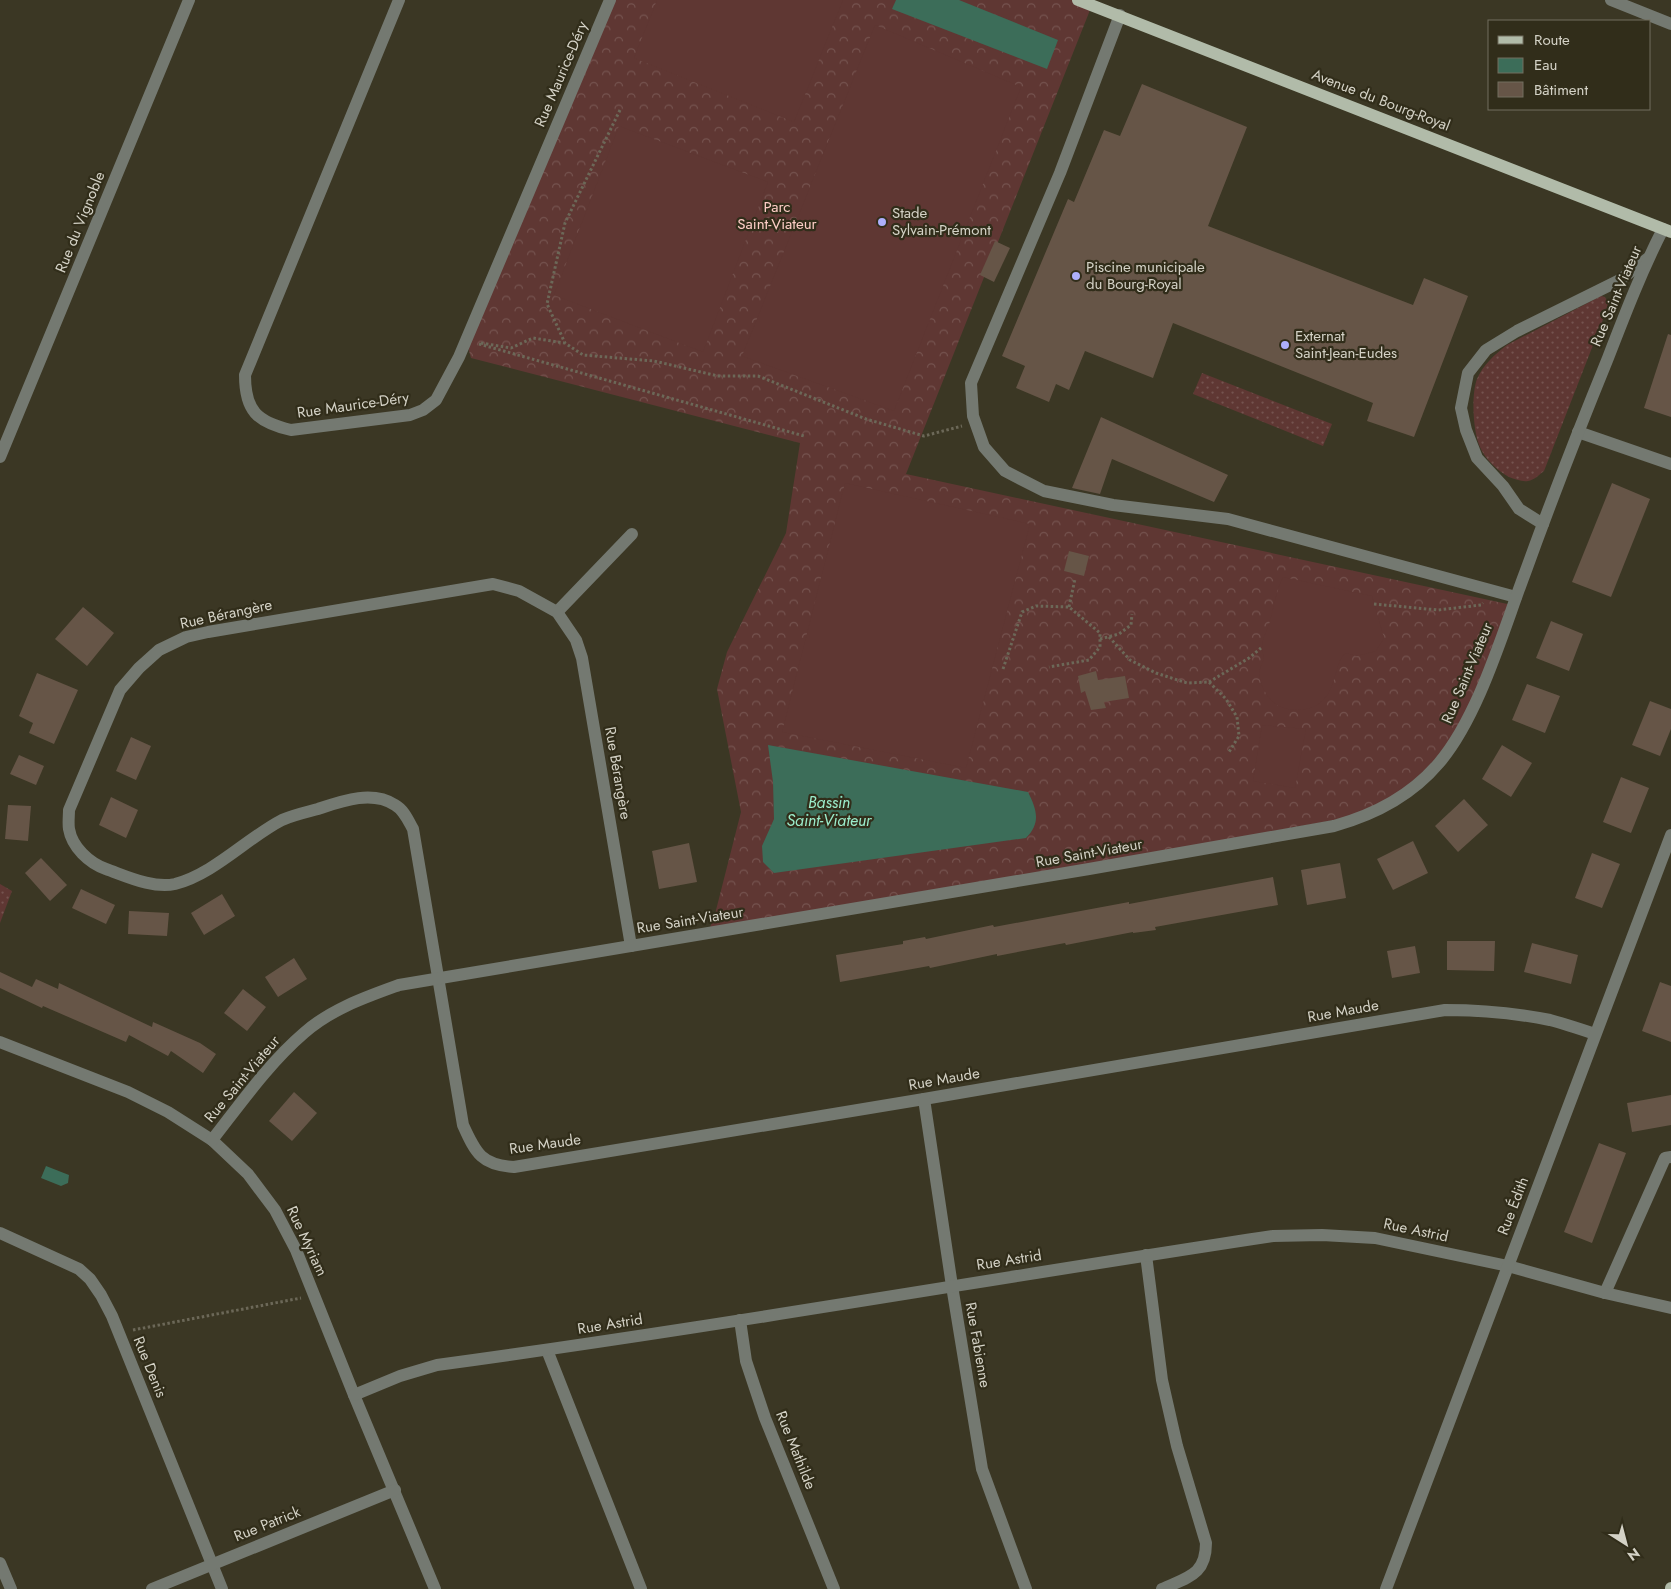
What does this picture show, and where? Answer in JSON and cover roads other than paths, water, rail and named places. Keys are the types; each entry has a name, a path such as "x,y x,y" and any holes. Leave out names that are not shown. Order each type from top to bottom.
{"main road":[{"name":"Avenue du Bourg-Royal","path":"1078,0 1667,231"}],"street":[{"name":"Rue du Vignoble","path":"0,457 189,0"},
{"name":"Rue Maurice-Déry","path":"399,0 245,375 248,405 259,418 273,426 291,430 410,415 423,410 436,400 466,340 610,0"},
{"path":"1611,0 1671,24"},
{"path":"1120,15 1060,173 970,383 973,416 984,447 1004,471 1044,491 1113,505 1228,519 1516,597"},
{"name":"Rue Saint-Viateur","path":"212,1140 274,1062 305,1032 336,1012 366,997 400,985 1315,830 1367,816 1405,794 1440,762 1462,729 1482,686 1578,432 1647,259 1667,231"},
{"path":"1543,524 1519,510 1503,486 1477,458 1466,430 1461,408 1468,373 1486,350 1517,330 1620,280 1647,259"},
{"path":"1578,432 1671,464"},
{"path":"557,612 632,534"},
{"name":"Rue Bérangère","path":"439,979 413,829 406,815 396,805 383,799 368,797 340,802 283,820 192,878 173,884 154,884 103,868 86,858 74,844 69,829 69,810 120,690 139,668 159,650 186,637 493,584 518,592 557,612 576,640 582,658 631,946"},
{"name":"Rue Édith","path":"1386,1589 1671,835"},
{"name":"Rue Maude","path":"439,979 464,1126 472,1145 484,1159 497,1166 514,1167 1445,1010 1510,1013 1551,1021 1595,1034"},
{"name":"Rue Myriam","path":"0,1042 128,1092 168,1112 212,1140 248,1174 275,1210 296,1250 435,1589"},
{"name":"Rue Fabienne","path":"924,1099 982,1469 1026,1589"},
{"path":"1605,1293 1665,1158 1671,1157"},
{"name":"Rue Denis","path":"0,1233 79,1269 90,1279 101,1295 118,1332 222,1589"},
{"name":"Rue Astrid","path":"354,1395 400,1376 438,1365 547,1350 1273,1236 1322,1235 1375,1238 1508,1266 1605,1293 1671,1308"},
{"path":"1146,1255 1162,1380 1177,1446 1206,1543 1206,1555 1201,1567 1191,1576 1162,1589"},
{"name":"Rue Mathilde","path":"740,1320 746,1361 765,1418 834,1589"},
{"path":"547,1350 641,1589"},
{"name":"Rue Patrick","path":"152,1589 395,1490"},
{"path":"0,1564 11,1589"}],"water":[{"path":"896,0 959,0 1058,40 1047,69 892,9"},
{"name":"Bassin Saint-Viateur","path":"768,745 1028,792 1034,805 1036,822 1026,838 774,873 763,862 762,846 774,819 773,782"},
{"path":"46,1166 69,1175 68,1183 61,1186 41,1178"}],"place":[{"name":"Stade Sylvain-Prémont","path":"882,222"},
{"name":"Piscine municipale du Bourg-Royal","path":"1076,276"},
{"name":"Externat Saint-Jean-Eudes","path":"1285,345"}],"park label":[{"name":"Parc Saint-Viateur","path":"777,216"}]}
